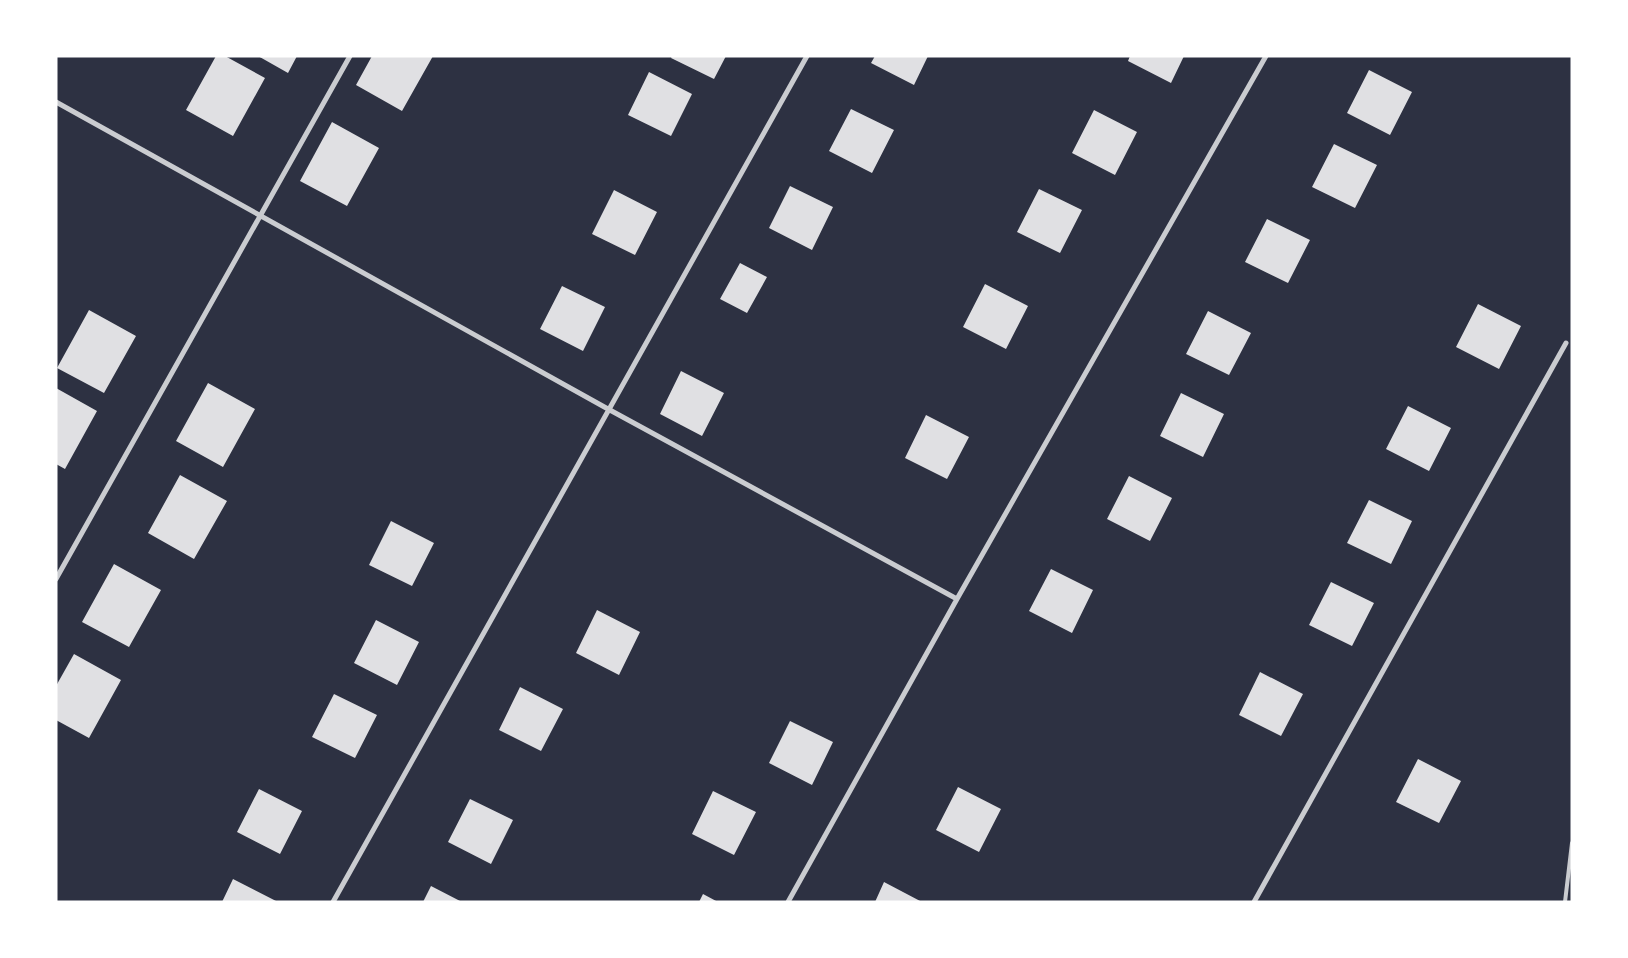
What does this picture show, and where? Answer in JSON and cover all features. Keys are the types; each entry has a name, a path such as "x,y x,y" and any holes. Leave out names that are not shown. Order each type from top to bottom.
{"street":[{"path":"56,579 350,56"},
{"path":"333,902 807,56"},
{"path":"788,902 957,599 1266,56"},
{"path":"56,102 608,409 957,599"},
{"path":"1254,902 1566,343"}],"lane":[{"path":"1565,902 1572,843"}],"building":[{"path":"216,56 225,56 265,78 233,136 186,110"},
{"path":"258,56 297,56 288,73"},
{"path":"372,56 433,56 402,111 356,85"},
{"path":"672,56 726,56 714,79 671,58"},
{"path":"875,56 928,56 914,85 871,63"},
{"path":"1130,56 1184,56 1171,83 1128,61"},
{"path":"1369,70 1412,92 1390,135 1347,113"},
{"path":"649,72 692,94 671,136 628,115"},
{"path":"851,109 894,130 872,173 829,151"},
{"path":"1094,110 1137,132 1115,175 1072,153"},
{"path":"332,122 379,148 347,206 300,181"},
{"path":"1334,144 1377,165 1355,208 1312,187"},
{"path":"790,186 833,207 812,250 769,228"},
{"path":"1039,189 1082,210 1060,253 1017,232"},
{"path":"614,190 657,212 635,255 592,234"},
{"path":"1267,219 1310,240 1288,283 1245,262"},
{"path":"740,263 767,277 747,313 720,299"},
{"path":"985,284 1028,306 1006,349 963,327"},
{"path":"562,286 605,307 583,351 540,329"},
{"path":"1478,304 1521,326 1499,369 1456,347"},
{"path":"89,310 136,336 104,393 57,368"},
{"path":"1208,311 1251,333 1229,375 1186,354"},
{"path":"681,371 724,393 702,436 660,414"},
{"path":"208,383 255,409 223,467 176,441"},
{"path":"56,388 97,411 65,469 56,464"},
{"path":"1181,393 1224,414 1203,457 1160,436"},
{"path":"1408,406 1451,428 1429,471 1386,449"},
{"path":"926,415 969,437 947,479 905,458"},
{"path":"180,475 227,501 194,559 148,533"},
{"path":"1129,476 1172,498 1150,541 1107,519"},
{"path":"1369,500 1412,521 1391,564 1347,543"},
{"path":"391,521 434,543 412,586 369,565"},
{"path":"114,564 161,590 129,647 82,622"},
{"path":"1051,569 1093,590 1072,633 1029,611"},
{"path":"1331,582 1374,603 1352,646 1309,625"},
{"path":"597,610 640,632 619,675 576,653"},
{"path":"376,620 419,642 397,685 354,663"},
{"path":"74,654 121,680 89,738 56,720 56,686"},
{"path":"1260,672 1303,694 1281,736 1239,715"},
{"path":"520,687 563,709 541,751 499,730"},
{"path":"334,694 377,715 355,758 312,737"},
{"path":"790,721 833,742 812,785 769,763"},
{"path":"1418,759 1461,781 1439,823 1396,802"},
{"path":"958,787 1001,809 979,852 936,830"},
{"path":"259,789 302,811 280,854 237,832"},
{"path":"713,791 756,812 734,855 692,834"},
{"path":"470,799 513,820 491,864 448,842"},
{"path":"233,879 278,902 222,902"},
{"path":"884,882 922,902 875,902"},
{"path":"431,886 462,902 423,902"},
{"path":"703,894 718,902 699,902"}]}
